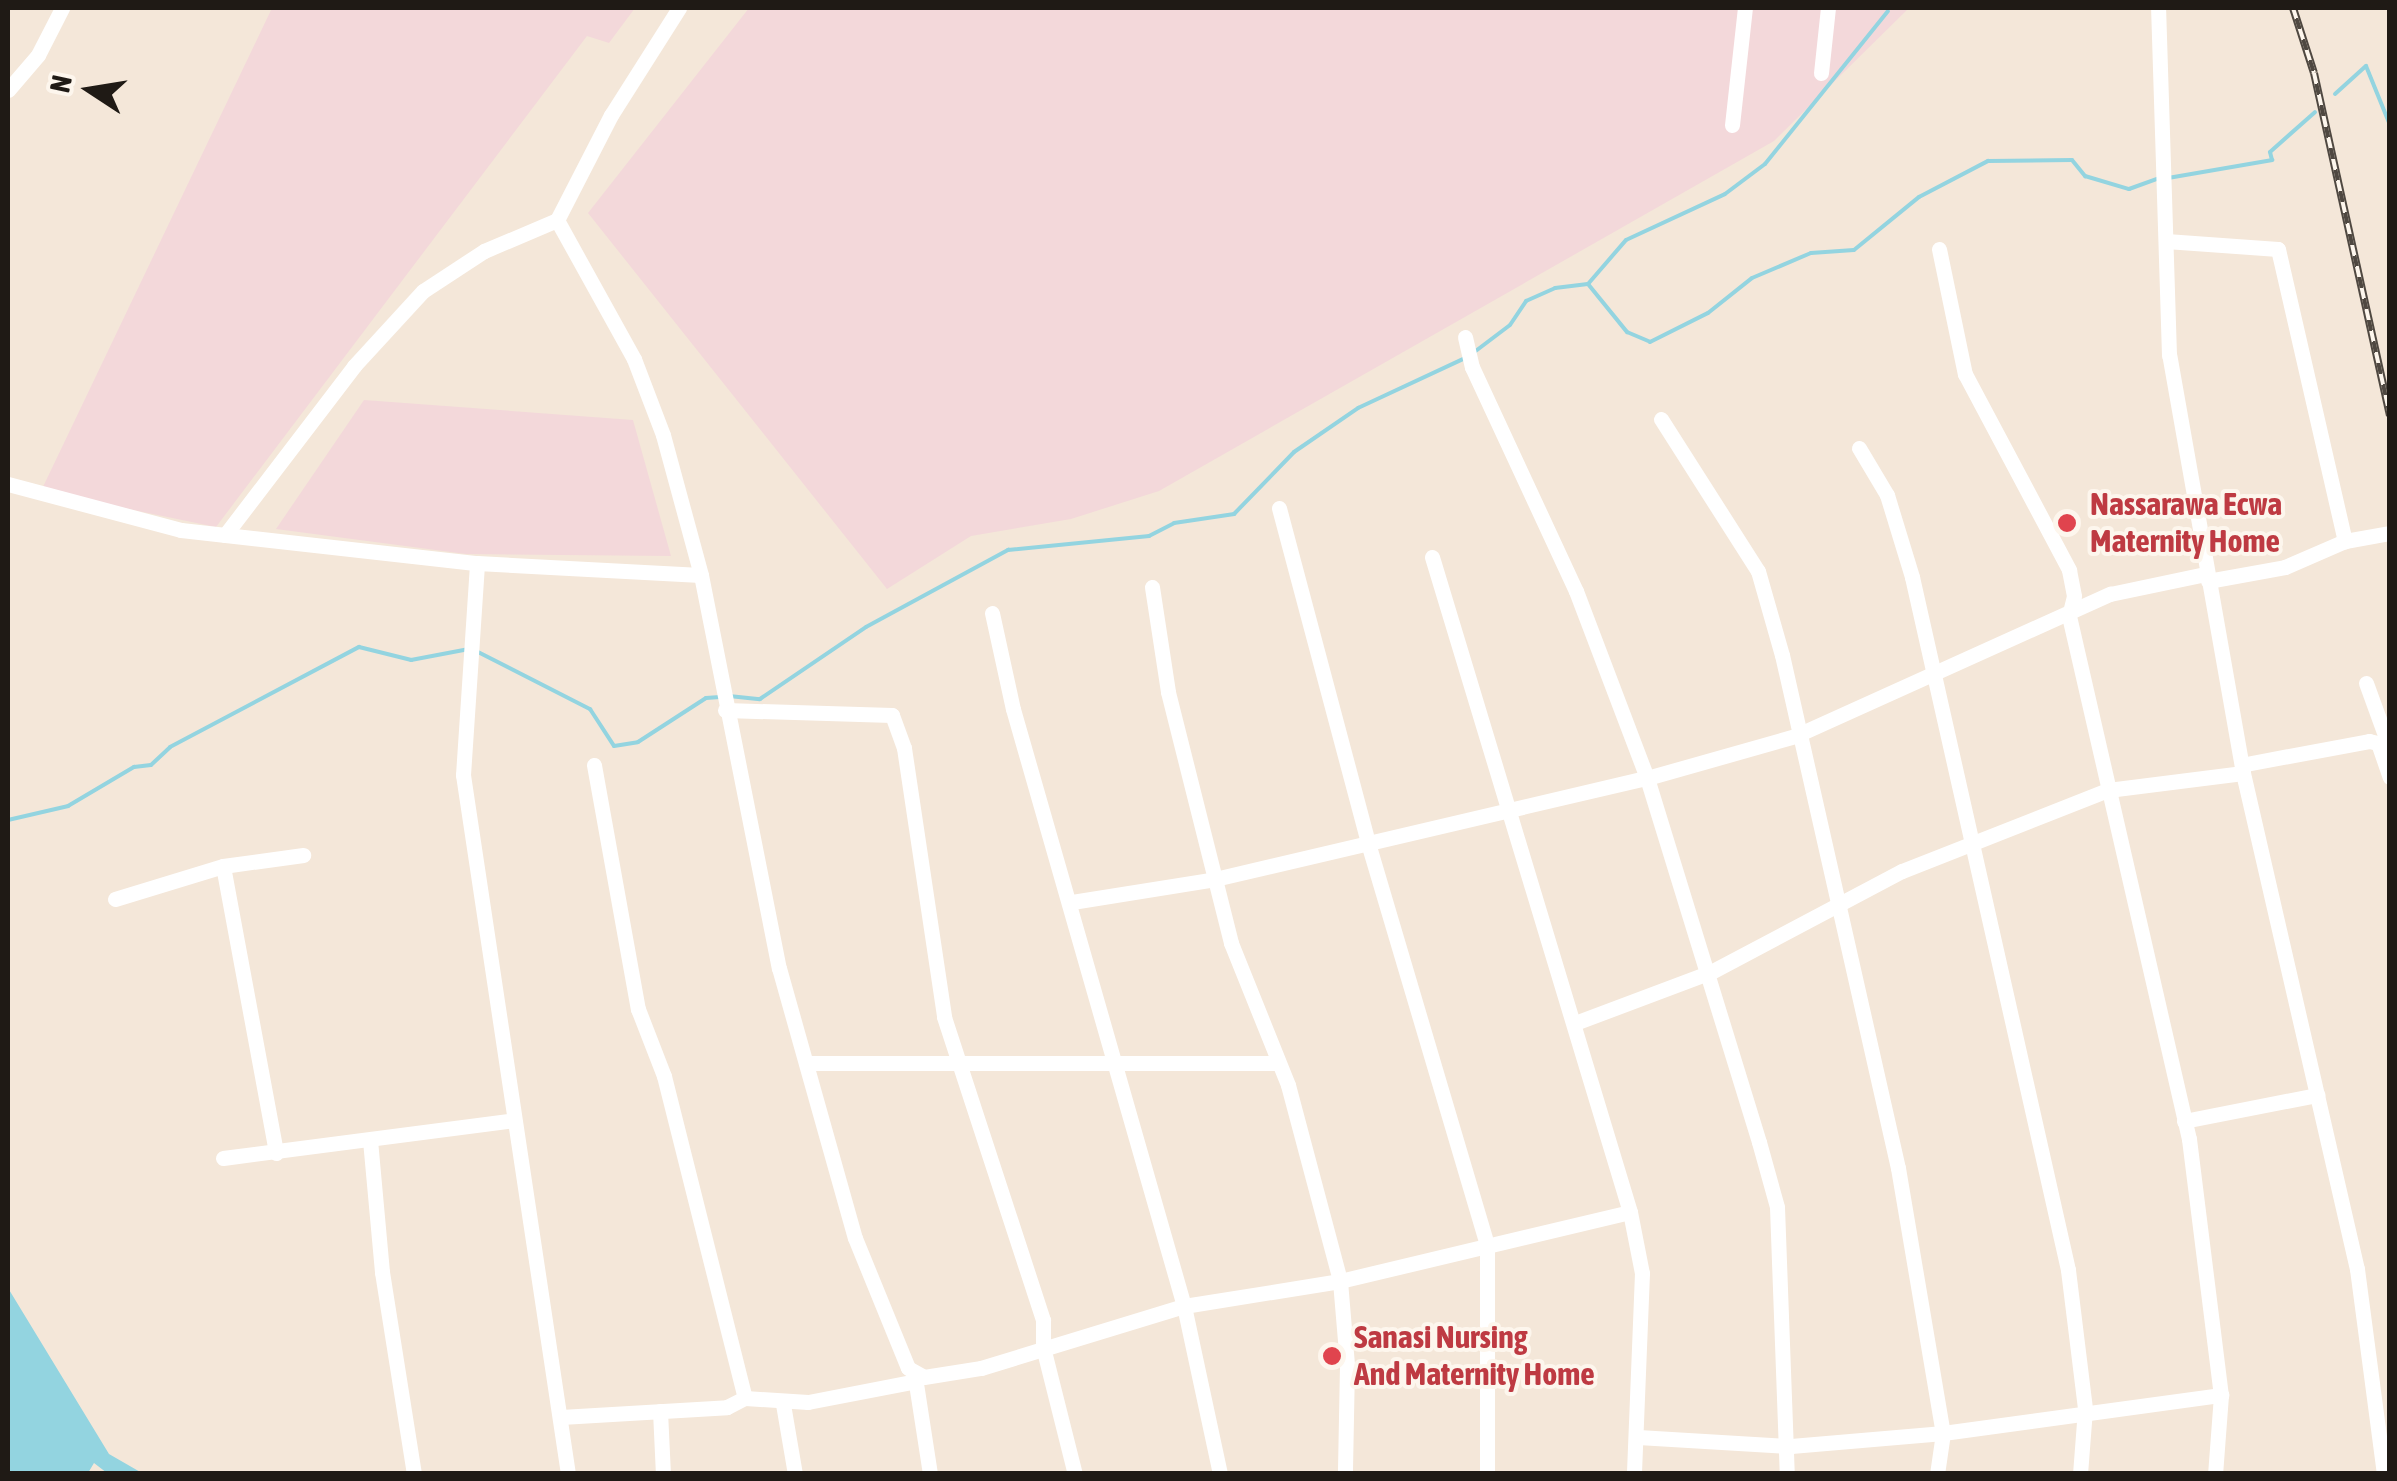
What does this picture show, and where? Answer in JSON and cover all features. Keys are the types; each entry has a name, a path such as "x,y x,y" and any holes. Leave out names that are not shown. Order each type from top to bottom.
{"street":[{"path":"8,90 38,55 62,8"},
{"path":"225,534 354,366 423,290 484,251 558,220 611,114 679,8"},
{"path":"1732,125 1744,8"},
{"path":"1822,73 1828,8"},
{"path":"2158,8 2167,181 2169,355 2244,768 2357,1269 2384,1474"},
{"path":"558,220 634,359 701,575 719,683 779,968 855,1238 913,1380 930,1474"},
{"path":"2166,242 2278,249 2345,541"},
{"path":"1939,249 1965,374 2069,570 2074,596 2070,616 2184,1121 2221,1395 2215,1474"},
{"path":"1465,337 1472,366 1576,591 1647,778 1711,972 1776,1207 1790,1446 1788,1474"},
{"path":"1661,420 1758,571 1898,1168 1943,1433 1938,1474"},
{"path":"1860,448 1887,495 1934,674 2068,1270 2085,1410 2080,1474"},
{"path":"8,484 181,530 478,563 701,575"},
{"path":"1278,508 1368,843 1486,1245 1488,1474"},
{"path":"1072,902 1214,879 1647,778 1795,736 2070,616 2110,594 2285,566 2345,541 2390,533"},
{"path":"1432,557 1630,1212 1642,1274 1634,1474"},
{"path":"478,563 467,664 463,774 568,1474"},
{"path":"1152,587 1168,692 1214,879 1246,988 1278,1063 1340,1280 1348,1365 1345,1474"},
{"path":"992,613 1013,709 1072,902 1184,1306 1220,1474"},
{"path":"1575,1023 1711,972 1974,840 2108,790 2244,768 2388,738 2366,684"},
{"path":"725,710 892,715 904,748 944,1018 1043,1320 1043,1347 1075,1474"},
{"path":"2369,741 2378,743 2390,777"},
{"path":"594,765 638,1009 664,1076 745,1398"},
{"path":"116,898 223,866 302,855"},
{"path":"223,866 276,1153"},
{"path":"806,1063 1278,1063"},
{"path":"2184,1121 2317,1094"},
{"path":"223,1158 514,1120"},
{"path":"370,1140 382,1272 414,1474"},
{"path":"561,1417 726,1407 745,1398 783,1404 981,1368 1184,1306 1340,1280 1630,1212"},
{"path":"1638,1437 1790,1446 1943,1433 2085,1410 2221,1395"},
{"path":"783,1404 795,1474"},
{"path":"660,1411 663,1474"}],"shaded area":[{"path":"272,8 635,8 609,43 587,36 216,527 41,491"},
{"path":"749,8 1909,8 1774,141 1159,491 1071,519 971,536 887,589 588,213"},
{"path":"364,400 633,420 671,556 466,554 276,529"}],"water":[{"path":"8,1288 109,1454 142,1473 107,1473 94,1463 88,1473 8,1473"}],"waterway":[{"path":"1588,284 1626,240 1725,194 1765,164 1888,11"},
{"path":"2335,94 2366,66 2390,125"},
{"path":"2168,178 2272,160 2270,152 2315,112"},
{"path":"1473,353 1510,325 1526,301 1555,288 1588,284 1627,332 1650,342 1708,313 1752,278 1811,253 1854,250 1919,197 1988,161 2072,160 2085,176 2129,189 2159,178"},
{"path":"729,696 760,699 866,627 1008,550 1149,536 1174,523 1234,514 1294,452 1358,408 1465,358"},
{"path":"8,820 68,806 134,767 151,765 170,747 359,647 411,660 469,649"},
{"path":"478,652 590,709 614,746 638,742 706,698 720,697"}],"railway":[{"path":"2293,8 2314,73 2390,416"}],"place":[{"name":"Nassarawa Ecwa Maternity Home","path":"2067,523"},
{"name":"Sanasi Nursing And Maternity Home","path":"1332,1356"}]}
